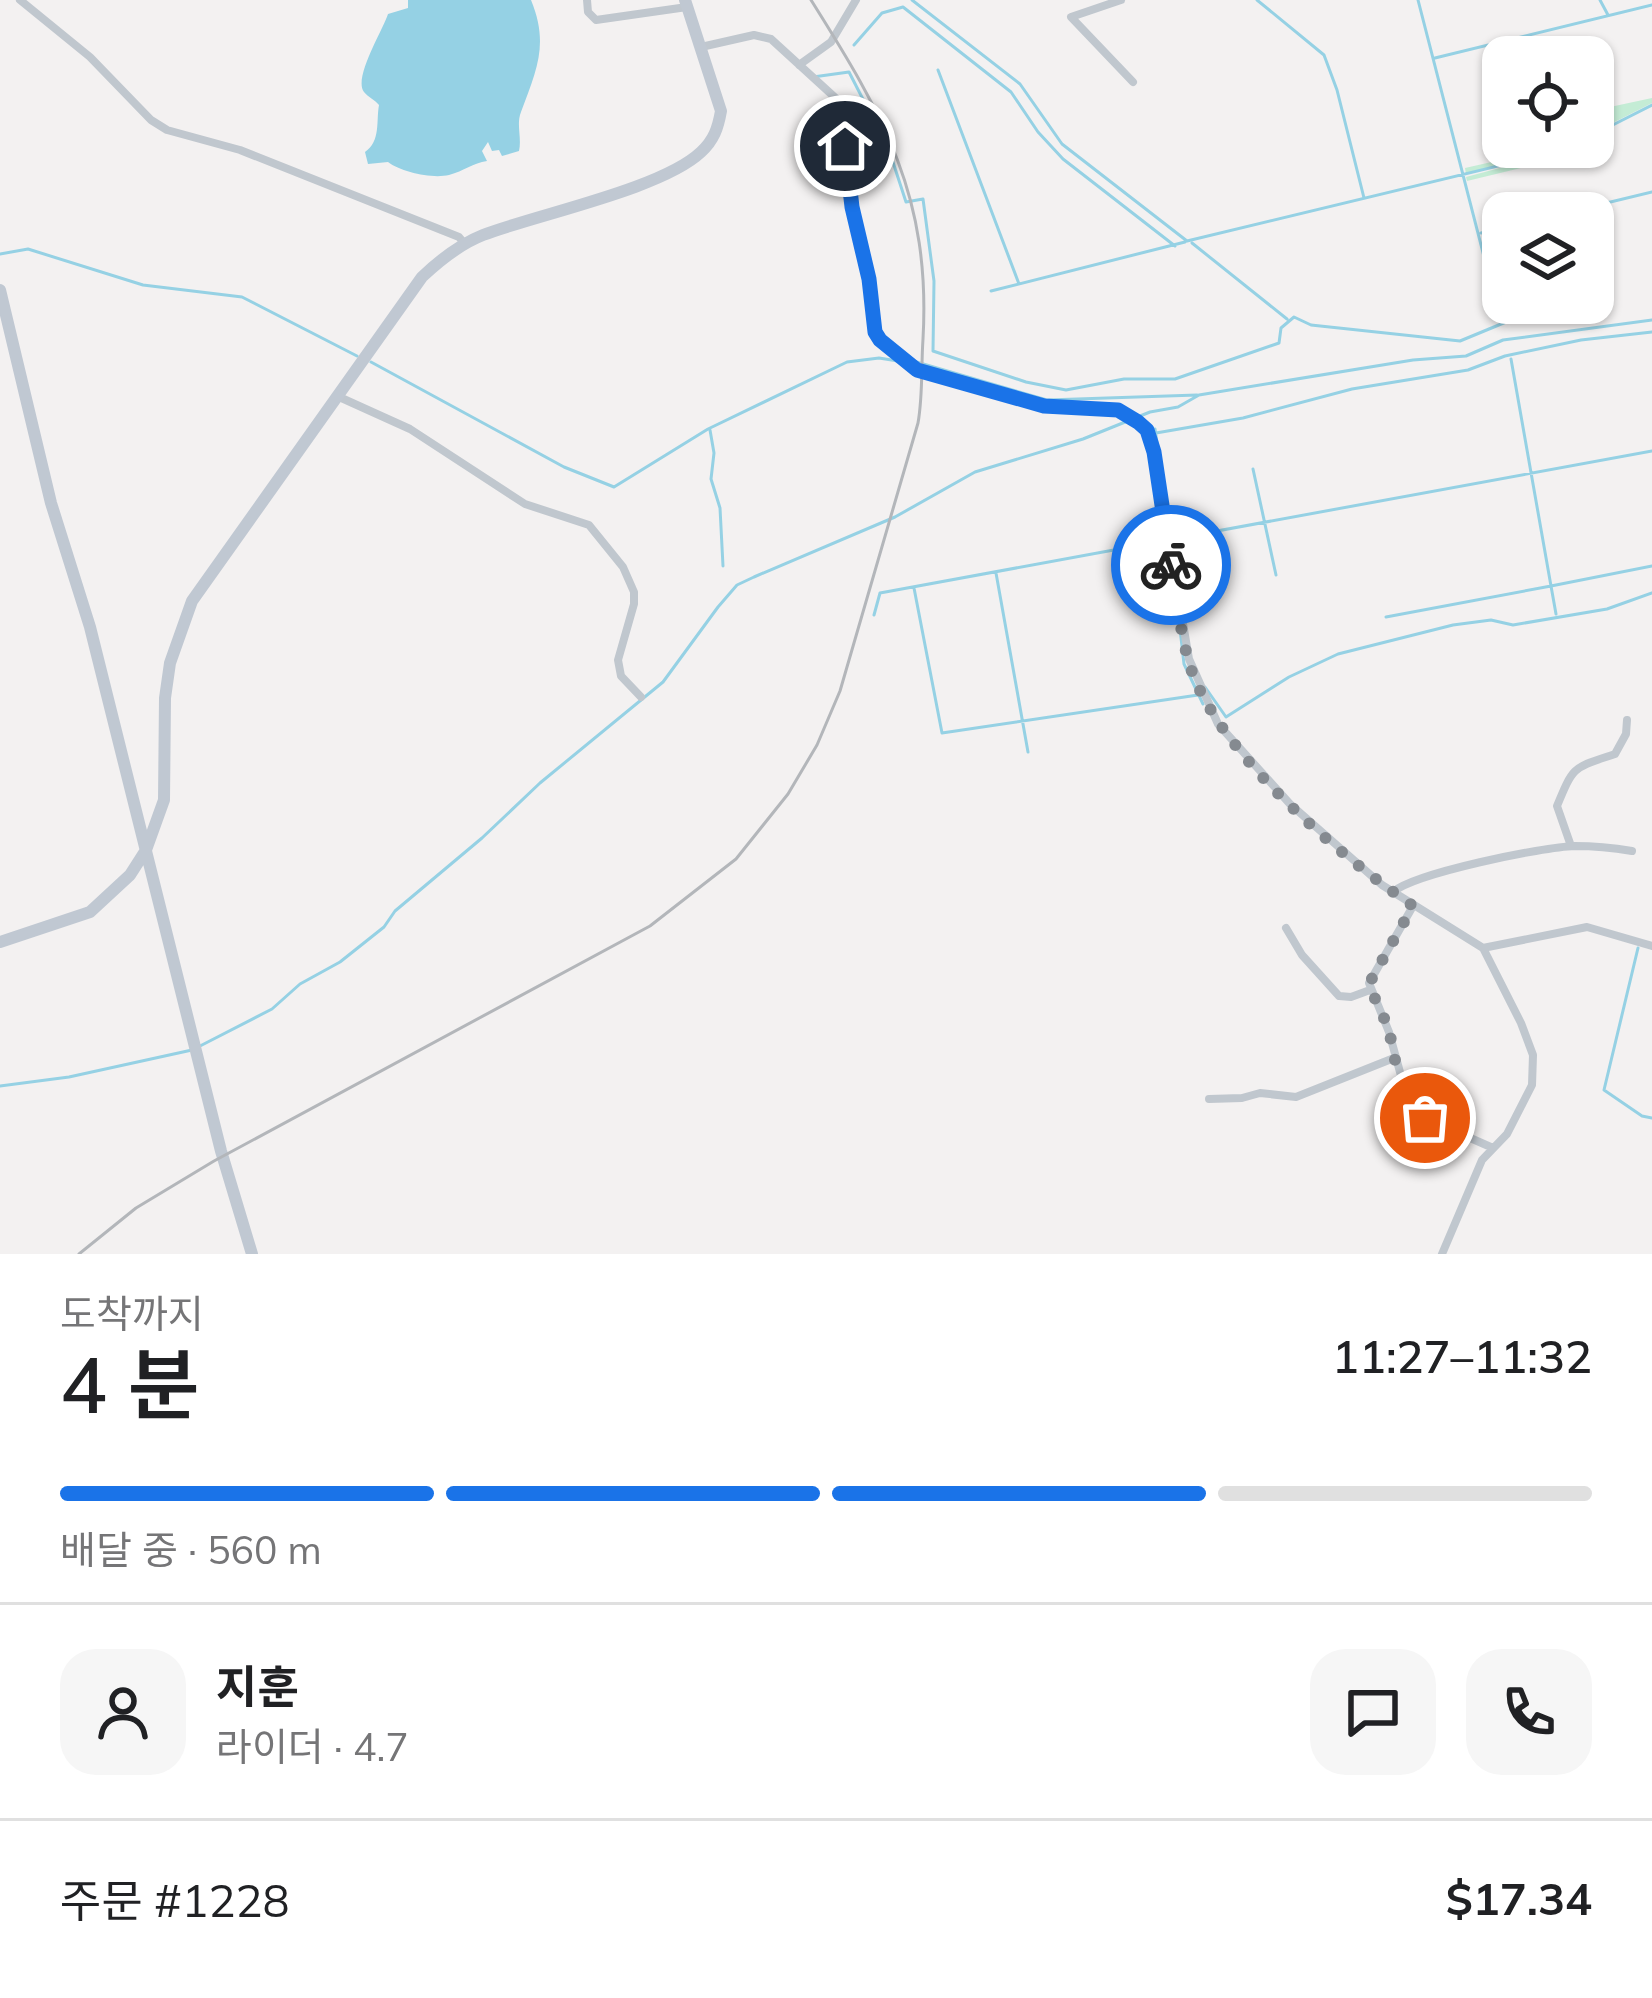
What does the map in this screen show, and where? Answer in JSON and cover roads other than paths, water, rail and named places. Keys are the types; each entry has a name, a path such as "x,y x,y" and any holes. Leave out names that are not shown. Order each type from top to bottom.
{"main road":[{"path":"0,942 90,912 130,875 146,850 164,800 165,698 182,624 207,577 422,277 465,244 656,177 700,154 718,130 721,111 686,4"},
{"path":"0,290 51,502 90,627 223,1157 252,1254"}],"street":[{"path":"20,0 90,57 151,120 167,130 240,150 465,244"},
{"path":"587,0 588,12 596,20 686,4"},
{"path":"799,65 832,42 856,0"},
{"path":"1121,0 1072,16 1133,82"},
{"path":"700,47 754,35 771,39 841,104 852,207 880,340 917,370 1044,406 1118,410 1147,430 1189,658 1218,724 1290,804 1393,892 1483,948 1521,1023 1535,1073 1507,1134 1482,1160 1442,1254"},
{"path":"335,396 410,429 525,504 590,525 616,557 634,592 618,660 621,676 641,697"},
{"path":"1571,846 1557,806 1570,775 1575,768 1616,754 1627,720"},
{"path":"1393,892 1404,882 1431,875 1571,846 1632,851"},
{"path":"1413,906 1370,982 1389,1032 1404,1095 1417,1113 1493,1148"},
{"path":"1483,948 1587,927 1652,946"},
{"path":"1286,928 1302,955 1339,996 1344,999 1370,989"},
{"path":"1209,1099 1260,1093 1296,1097 1394,1058"}],"water":[{"path":"408,0 531,0 540,43 520,117 519,151 502,156 488,142 482,151 487,161 442,176 409,172 388,162 368,164 365,152 376,137 379,105 364,92 362,76 388,14 408,8"}],"waterway":[{"path":"912,0 1020,84 1062,144 1187,241 1490,168"},
{"path":"1257,0 1324,55 1364,198"},
{"path":"813,77 849,72 889,150 906,202 923,199 934,281 933,351 1066,390 1124,379 1175,379 1279,343 1281,328 1294,317 1311,325 1460,341 1506,322 1489,276 1418,0"},
{"path":"1600,0 1608,15"},
{"path":"1435,58 1652,5"},
{"path":"854,45 882,13 903,7 1011,92 1063,159 1175,246"},
{"path":"938,70 1019,284"},
{"path":"1614,124 1652,105"},
{"path":"1614,201 1652,192"},
{"path":"991,291 1185,242"},
{"path":"1192,243 1287,319"},
{"path":"0,254 28,249 143,285 242,297 357,356"},
{"path":"200,1046 272,1009 300,984 340,962 384,927 395,911 540,783 663,682 737,585 895,517 975,472 1083,439 1150,412 1178,407 1199,395 1413,360 1466,356 1503,340 1652,320"},
{"path":"1156,433 1243,418 1352,389 1468,370 1505,356 1581,340 1652,332"},
{"path":"371,362 564,467 614,487 708,429 847,362 879,358 904,362"},
{"path":"1511,359 1551,586 1652,566"},
{"path":"913,361 1047,400 1197,395"},
{"path":"1155,429 1164,491"},
{"path":"710,430 711,479 720,508 723,566"},
{"path":"874,615 880,593 1652,451"},
{"path":"1253,469 1276,575"},
{"path":"1165,544 1177,611"},
{"path":"996,573 1028,752"},
{"path":"1386,617 1551,586 1556,614"},
{"path":"914,588 942,733 1198,695"},
{"path":"1205,687 1226,717 1289,677 1338,654 1453,625 1491,620 1513,625 1607,609 1652,593"},
{"path":"1179,620 1184,664 1203,704"},
{"path":"1638,948 1604,1090 1652,1118"},
{"path":"0,1086 69,1077 192,1050"}],"railway":[{"path":"79,1254 136,1208 214,1161 650,926 736,859 788,794 817,745 840,691 918,423 923,288 919,242 897,160 881,121 811,0"}]}
